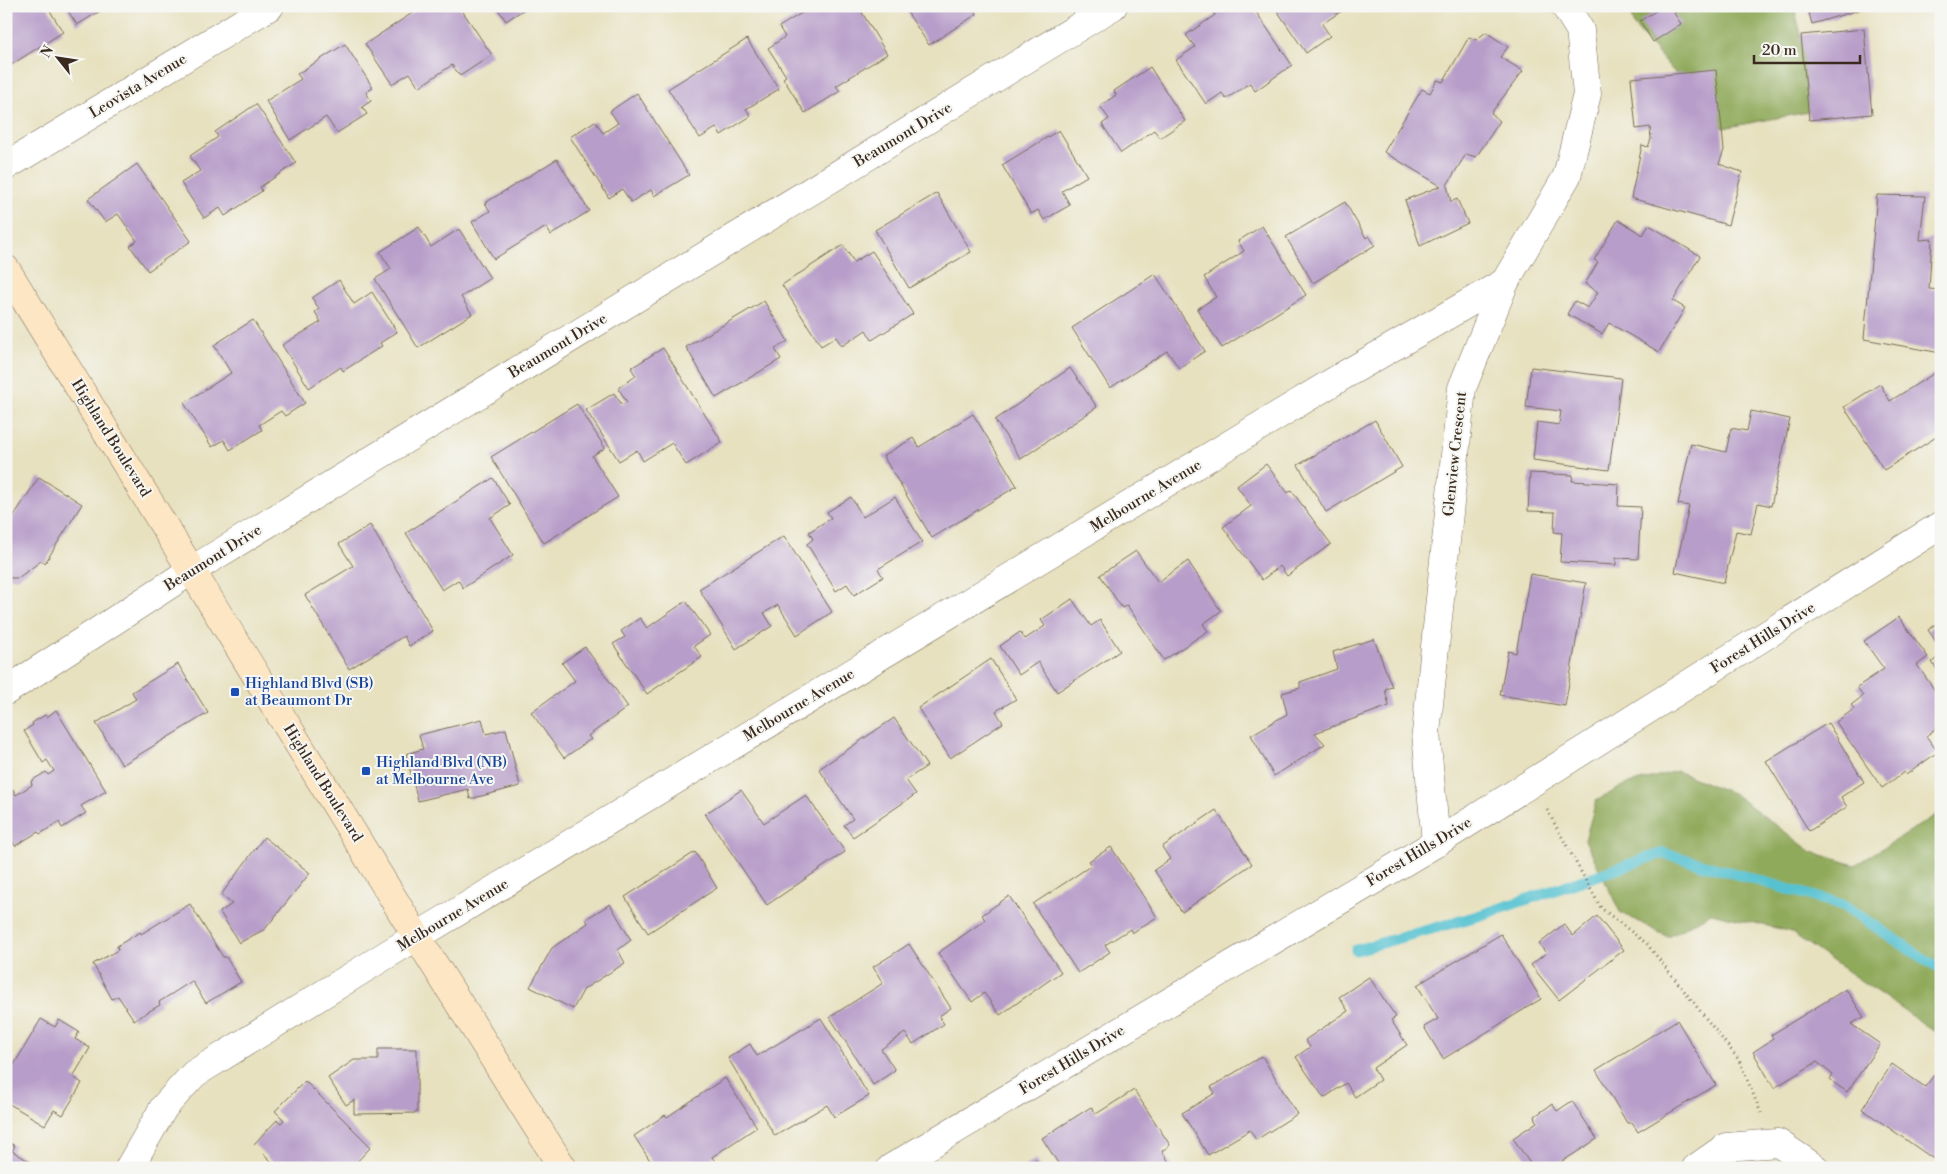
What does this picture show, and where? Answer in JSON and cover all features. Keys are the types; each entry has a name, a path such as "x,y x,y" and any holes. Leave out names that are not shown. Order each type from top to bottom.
{"street":[{"name":"Leovista Avenue","path":"6,166 270,6"},
{"name":"Beaumont Drive","path":"6,691 192,570 1113,6"},
{"name":"Glenview Crescent","path":"1436,843 1426,733 1462,388 1505,282 1567,176 1587,94 1580,30 1565,6"},
{"name":"Highland Boulevard","path":"6,269 418,936 564,1168"},
{"name":"Melbourne Avenue","path":"130,1168 164,1107 194,1074 418,936 1346,374 1505,282"},
{"name":"Forest Hills Drive","path":"891,1168 1436,843 1941,526"},
{"path":"1696,1168 1726,1147 1778,1143 1815,1168"}],"path":[{"path":"1560,833 1601,908 1647,944 1739,1060 1762,1116 1778,1143"}],"green space":[{"path":"1628,6 1794,6 1819,110 1723,128 1634,26"},
{"path":"1677,771 1734,794 1812,852 1855,865 1941,812 1941,1036 1789,931 1711,913 1668,937 1620,912 1585,840 1596,801 1625,785"}],"building":[{"path":"6,6 13,6 14,8 17,6 47,6 63,32 6,68"},
{"path":"65,6 108,6 77,25"},
{"path":"414,6 459,6 492,55 460,76 452,65 419,87 410,73 392,84 365,44 417,10"},
{"path":"496,6 529,6 506,21"},
{"path":"813,6 823,6 825,10 832,6 858,6 887,54 836,86 840,91 805,113 783,78 786,76 768,48 785,37 779,27"},
{"path":"903,6 971,6 977,14 929,45"},
{"path":"1209,6 1252,6 1292,65 1255,91 1250,83 1226,99 1222,93 1206,104 1176,60 1195,47 1186,35 1215,15"},
{"path":"1274,6 1349,6 1322,24 1330,36 1306,53"},
{"path":"1663,6 1685,6 1674,13 1681,24 1653,42 1640,21"},
{"path":"1807,6 1865,6 1865,8 1812,24"},
{"path":"1864,29 1872,114 1809,120 1801,35"},
{"path":"1486,32 1508,47 1500,57 1523,71 1491,113 1500,121 1476,157 1466,154 1447,185 1451,202 1457,199 1468,223 1420,246 1405,200 1441,186 1384,152 1422,89 1430,93 1437,80 1443,82 1469,37 1476,40"},
{"path":"747,39 779,89 746,109 751,116 721,135 716,128 700,138 668,89"},
{"path":"345,44 373,88 366,92 371,101 362,107 367,114 337,133 326,117 290,140 266,101 301,79 297,74"},
{"path":"1150,67 1185,121 1160,138 1154,130 1121,153 1102,124 1109,119 1100,106 1116,95 1114,91"},
{"path":"1716,70 1724,150 1719,164 1742,172 1728,225 1631,198 1642,145 1648,147 1651,139 1650,127 1636,129 1631,78"},
{"path":"637,93 689,175 654,196 651,190 631,202 622,189 609,198 570,137 595,121 603,133 618,123 610,111"},
{"path":"256,104 296,163 260,187 262,191 225,216 220,208 204,218 181,183 200,171 190,156 218,137 215,132"},
{"path":"1059,130 1087,176 1062,191 1070,205 1044,220 1038,210 1031,214 1002,165"},
{"path":"557,159 589,211 551,235 546,227 494,259 472,222 490,211 485,203"},
{"path":"137,164 191,241 148,271 130,246 137,241 118,214 105,222 88,199"},
{"path":"937,193 971,252 909,288 875,230"},
{"path":"1877,195 1925,196 1920,240 1932,239 1929,289 1941,290 1941,353 1864,339"},
{"path":"1345,202 1366,238 1369,236 1375,245 1313,283 1286,237"},
{"path":"1618,220 1643,235 1649,225 1700,256 1673,301 1685,308 1659,352 1609,323 1602,334 1567,314 1575,301 1588,308 1598,292 1585,284 1598,262 1594,260"},
{"path":"1262,226 1306,295 1222,348 1197,309 1216,297 1204,277 1244,251 1238,241"},
{"path":"419,227 431,247 459,229 490,278 461,297 472,314 418,348 375,279 391,269 380,252"},
{"path":"843,245 854,262 872,251 913,314 872,340 866,330 842,346 836,337 821,346 782,285"},
{"path":"1155,274 1205,351 1179,368 1167,351 1110,388 1072,328"},
{"path":"339,280 354,304 372,292 397,332 380,343 382,346 343,371 341,367 309,388 282,345 321,322 315,312 319,309 312,298"},
{"path":"764,301 788,341 775,349 781,359 716,398 686,347"},
{"path":"253,320 305,403 285,416 281,411 259,425 262,430 230,450 224,440 212,447 184,403 231,373 214,345"},
{"path":"663,348 722,442 686,465 672,443 643,461 637,450 619,461 586,410 614,393 622,405 627,402 618,388 636,376 631,368"},
{"path":"1531,367 1621,378 1609,470 1533,460 1537,422 1559,425 1561,411 1526,407"},
{"path":"1070,368 1097,407 1021,459 995,420"},
{"path":"1941,369 1941,434 1884,470 1844,407 1880,384 1890,401"},
{"path":"577,404 605,448 592,456 618,497 544,543 491,457"},
{"path":"1751,411 1790,419 1771,506 1758,503 1751,534 1736,531 1724,583 1675,572 1689,506 1678,504 1691,444 1726,452 1731,428 1747,431"},
{"path":"973,414 1017,486 932,538 883,456 913,438 919,447"},
{"path":"1375,420 1402,467 1326,512 1298,465"},
{"path":"1266,464 1288,493 1291,490 1331,544 1287,576 1280,566 1262,580 1223,527 1251,506 1237,486"},
{"path":"1530,473 1573,475 1572,481 1619,484 1618,506 1641,507 1638,559 1616,558 1616,565 1560,562 1562,533 1554,532 1555,512 1528,511"},
{"path":"39,477 82,504 45,563 41,561 18,578 9,578 6,574 6,528"},
{"path":"493,478 510,505 490,518 513,555 463,588 458,580 442,590 406,533"},
{"path":"851,497 863,517 895,497 922,542 878,569 883,577 854,595 847,584 836,591 807,544 813,539 809,532 831,518 827,512"},
{"path":"370,525 433,631 409,646 404,636 349,669 305,595 353,566 339,544"},
{"path":"784,536 832,612 797,635 778,605 764,613 772,626 736,649 699,589"},
{"path":"1136,551 1158,582 1188,561 1221,611 1203,624 1208,631 1164,660 1127,605 1122,608 1100,575"},
{"path":"1530,574 1586,583 1565,706 1500,695 1508,651 1516,653"},
{"path":"1072,599 1091,626 1100,620 1120,651 1057,692 1038,662 1019,675 1000,646 1020,632 1025,639 1045,626 1041,620"},
{"path":"686,601 710,635 694,646 702,657 647,694 613,644 625,637 621,631 640,618 647,628"},
{"path":"1899,617 1928,657 1917,665 1941,699 1941,725 1926,736 1938,752 1906,775 1904,772 1882,788 1836,722 1854,709 1851,705 1863,696 1857,687 1884,669 1864,641"},
{"path":"1941,621 1941,649 1928,630"},
{"path":"1374,639 1392,687 1385,689 1389,706 1315,733 1325,744 1274,776 1251,735 1287,714 1282,693 1300,688 1300,682 1337,669 1333,652"},
{"path":"585,647 628,707 588,736 591,739 564,758 531,712 575,681 562,663"},
{"path":"1941,655 1941,676 1932,662"},
{"path":"991,659 1016,699 996,711 1003,723 950,758 918,708"},
{"path":"178,664 208,713 122,765 96,723 136,699 132,692"},
{"path":"56,710 106,791 81,806 86,813 62,828 59,822 15,846 10,838 7,840 6,838 6,794 13,789 16,795 32,785 31,781 46,772 48,775 54,771 47,760 43,763 24,731 33,725 32,723 45,715 47,717"},
{"path":"894,718 927,766 906,780 916,794 853,837 844,825 853,819 819,769"},
{"path":"482,719 486,734 506,729 520,786 470,799 468,789 418,801 406,754 423,749 419,735"},
{"path":"1828,723 1864,782 1841,797 1847,807 1809,831 1766,761"},
{"path":"741,790 764,823 806,795 845,852 767,905 705,814"},
{"path":"1216,810 1252,864 1182,912 1154,870 1170,859 1162,847"},
{"path":"264,837 310,873 265,929 239,943 220,912 232,904 221,895"},
{"path":"1111,847 1157,917 1132,933 1130,929 1105,945 1110,952 1078,973 1033,904 1092,865 1089,861"},
{"path":"695,852 717,888 648,933 625,897"},
{"path":"1009,896 1061,972 1000,1015 984,993 972,1002 938,953 985,920 982,915"},
{"path":"190,904 241,982 206,1003 192,981 159,1002 160,1005 134,1020 118,996 112,999 93,964 118,950 117,946 140,932 141,934"},
{"path":"610,904 631,940 618,950 625,963 584,989 573,1009 530,987 552,948 588,923 586,919"},
{"path":"1597,916 1624,950 1559,1000 1531,965 1546,953 1539,944 1564,924 1573,936"},
{"path":"1501,934 1541,999 1443,1059 1424,1027 1438,1019 1417,985"},
{"path":"909,944 951,1008 939,1016 944,1024 913,1044 905,1033 881,1049 895,1070 873,1085 830,1017 883,983 873,967"},
{"path":"1369,977 1396,1017 1391,1020 1407,1045 1373,1068 1380,1080 1355,1097 1346,1083 1324,1098 1296,1057 1310,1047 1305,1040 1348,1011 1339,997"},
{"path":"1846,989 1864,1017 1851,1024 1880,1044 1847,1092 1830,1080 1833,1075 1817,1062 1774,1088 1753,1052 1773,1039 1771,1035"},
{"path":"821,1018 869,1096 834,1117 827,1105 775,1136 728,1058 750,1044 757,1056"},
{"path":"41,1019 55,1027 59,1020 79,1032 75,1039 90,1048 73,1077 82,1083 63,1115 54,1110 45,1125 6,1102 6,1078"},
{"path":"1677,1020 1716,1085 1638,1132 1632,1123 1627,1123 1596,1070"},
{"path":"378,1049 417,1049 417,1113 354,1114 354,1100 346,1105 328,1078 354,1060 378,1060"},
{"path":"1262,1056 1297,1114 1256,1140 1250,1130 1208,1155 1182,1113 1215,1093 1211,1087"},
{"path":"1892,1064 1925,1087 1934,1075 1941,1080 1941,1152 1935,1160 1862,1109"},
{"path":"725,1078 757,1127 712,1157 717,1164 712,1168 655,1168 634,1136 665,1115 667,1117"},
{"path":"305,1081 371,1147 351,1168 278,1168 254,1144 277,1120 281,1123 284,1120 275,1111"},
{"path":"1134,1090 1170,1145 1162,1151 1173,1168 1094,1168 1091,1163 1083,1168 1061,1168 1042,1138 1091,1107 1096,1114"},
{"path":"1572,1101 1597,1139 1552,1168 1533,1168 1513,1138 1537,1122 1535,1116 1552,1104 1557,1111"},
{"path":"6,1141 15,1146 12,1151 34,1164 31,1168 6,1168"},
{"path":"1036,1159 1041,1168 1022,1168"}],"waterway":[{"path":"1356,950 1478,916 1663,853 1843,905 1941,970"}],"place":[{"name":"Highland Blvd (SB) at Beaumont Dr","path":"235,692"},
{"name":"Highland Blvd (NB) at Melbourne Ave","path":"366,771"}]}
